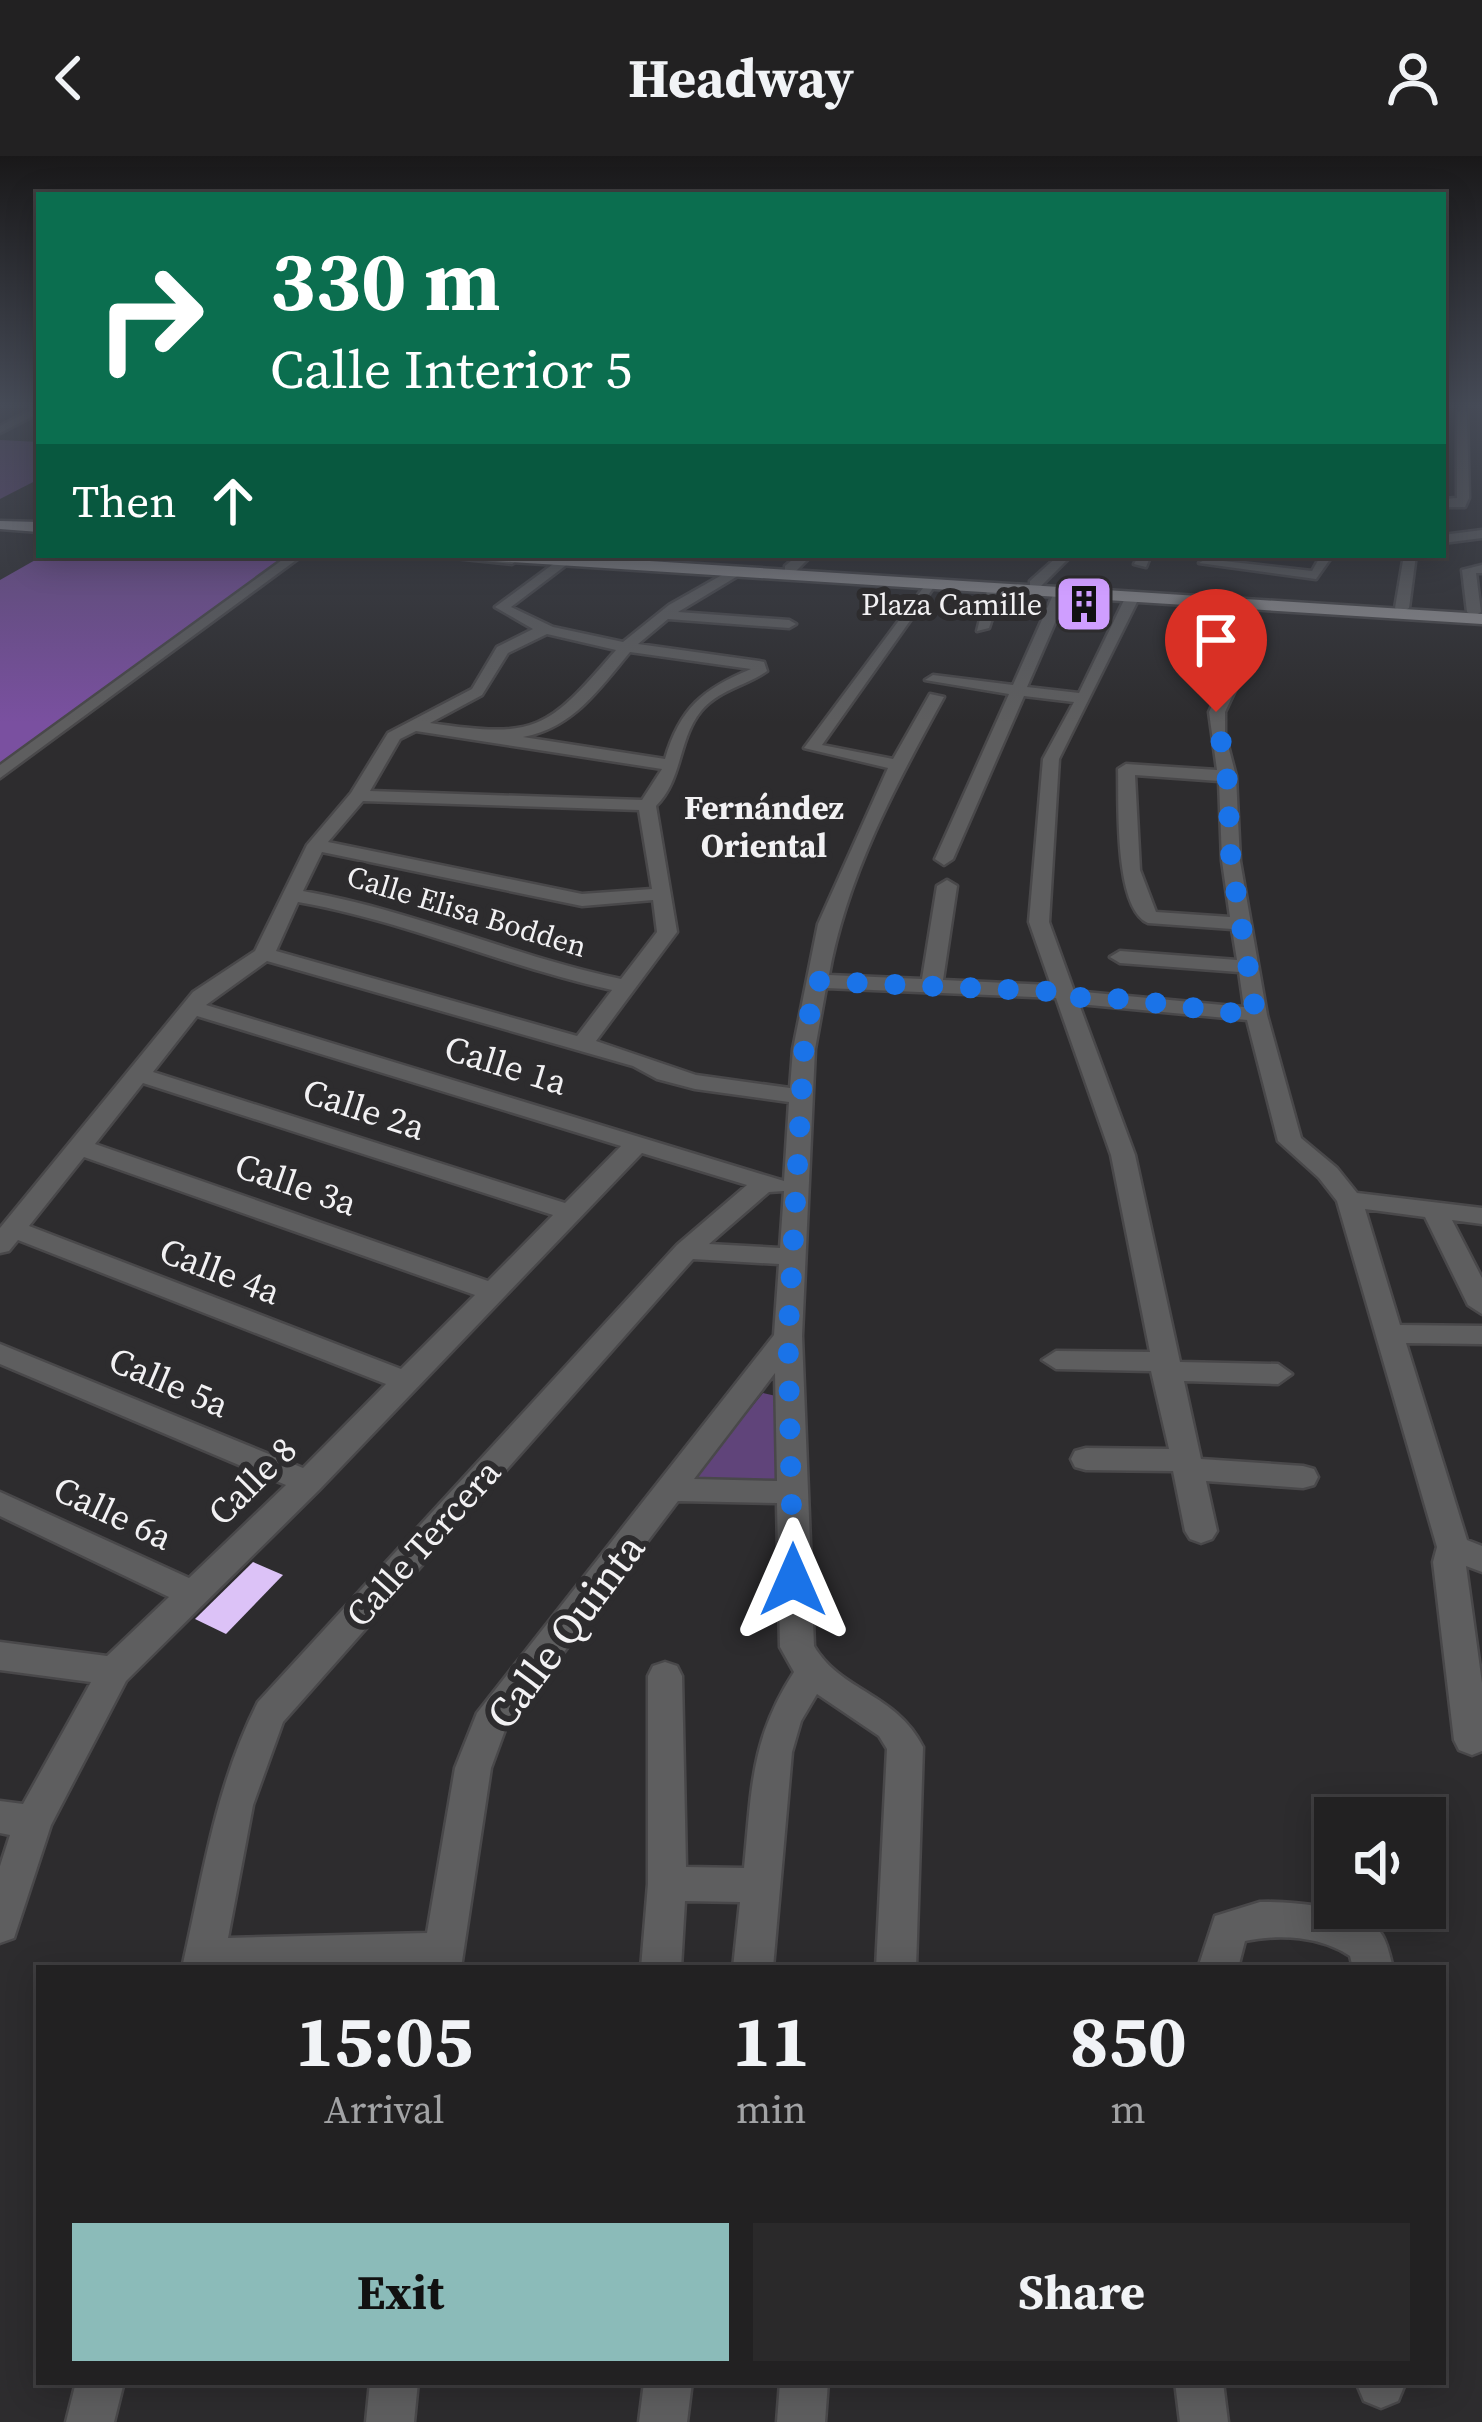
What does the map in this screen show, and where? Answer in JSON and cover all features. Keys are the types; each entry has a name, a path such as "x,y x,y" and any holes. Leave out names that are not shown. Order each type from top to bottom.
{"main road":[{"path":"0,524 36,527"},
{"path":"530,558 1480,616"},
{"path":"564,560 790,569 814,560 1248,603 1480,616"}],"street":[{"path":"1471,544 1482,534"},
{"path":"0,773 292,558"},
{"path":"511,558 564,560"},
{"path":"1035,584 1063,558"},
{"path":"1206,563 1259,562 1316,575 1325,558"},
{"path":"1402,608 1410,558"},
{"path":"564,560 502,607 543,631 759,665 759,671 710,694 692,712 672,764 647,805 667,932 582,1044"},
{"path":"1259,562 1231,682 1216,712 1227,776 1231,861 1256,1016 1290,1142 1328,1173 1349,1200 1468,1553 1449,1562 1472,1740"},
{"path":"1480,616 1469,570 1482,569"},
{"path":"490,739 541,729 594,690 628,644 733,573"},
{"path":"898,765 812,748 928,585 1132,598 1108,655 1051,759 1039,922 1123,1155 1148,1256 1164,1366 1201,1531"},
{"path":"982,628 994,591"},
{"path":"944,860 965,802 1002,734 1016,691 1060,595"},
{"path":"666,615 789,624"},
{"path":"6,1237 212,987 264,954 316,845 358,796 394,736 477,692 488,682 498,652 518,638 543,631"},
{"path":"896,1965 905,1747 892,1726 812,1673 797,1647 793,1624 788,1336 801,1097 815,981 829,924 935,689 1082,698"},
{"path":"409,725 672,764"},
{"path":"541,729 594,751"},
{"path":"1227,776 1126,769 1127,832 1131,870 1148,917 1241,924"},
{"path":"358,796 647,805"},
{"path":"316,845 582,900 661,894"},
{"path":"932,986 947,886"},
{"name":"Calle Elisa Bodden","path":"290,895 338,902 525,963 626,986"},
{"path":"264,954 641,1061 665,1074 801,1097"},
{"path":"1120,957 1251,968"},
{"path":"815,981 1065,994 1256,1016"},
{"name":"Calle 1a","path":"195,1008 763,1184 796,1190"},
{"name":"Calle 2a","path":"137,1074 569,1212"},
{"name":"Calle 8","path":"0,1924 16,1820 114,1671 308,1482 638,1143"},
{"name":"Calle 3a","path":"77,1146 491,1291"},
{"name":"Calle Tercera","path":"203,1962 231,1822 249,1756 270,1712 686,1251 763,1184"},
{"path":"1349,1200 1482,1216"},
{"path":"1436,1211 1482,1305"},
{"name":"Calle 4a","path":"6,1237 403,1380"},
{"path":"686,1251 794,1257"},
{"path":"1391,1334 1482,1335"},
{"name":"Calle Quinta","path":"442,1959 479,1744 505,1702 788,1336"},
{"name":"Calle 5a","path":"0,1353 308,1482"},
{"path":"1056,1360 1278,1374"},
{"path":"1086,1459 1303,1477"},
{"path":"673,1490 793,1492"},
{"name":"Calle 6a","path":"0,1504 194,1594"},
{"path":"0,1656 114,1671"},
{"path":"753,1965 774,1752 784,1717 812,1673"},
{"path":"661,1965 667,1884 665,1676"},
{"path":"667,1884 761,1886"},
{"path":"1219,1965 1229,1929 1246,1918 1338,1926 1366,1945 1372,1965"},
{"path":"203,1962 442,1959"},
{"path":"90,2422 99,2385"},
{"path":"390,2422 394,2385"},
{"path":"663,2422 668,2385"},
{"path":"801,2422 804,2385"},
{"path":"1198,2385 1204,2422"}],"shaded area":[{"path":"39,558 284,558 0,767 0,580"},
{"path":"763,1393 776,1396 779,1483 697,1479 696,1475"}],"building":[{"path":"253,1562 283,1575 226,1634 195,1619"}],"place":[{"name":"Plaza Camille","path":"1084,604"}],"district":[{"name":"Fernández Oriental","path":"764,826"}],"route":[{"path":"793,1580 788,1336 804,1049 815,981 1064,992 1066,997 1126,999 1256,1016 1231,861 1227,776 1216,712"}]}
